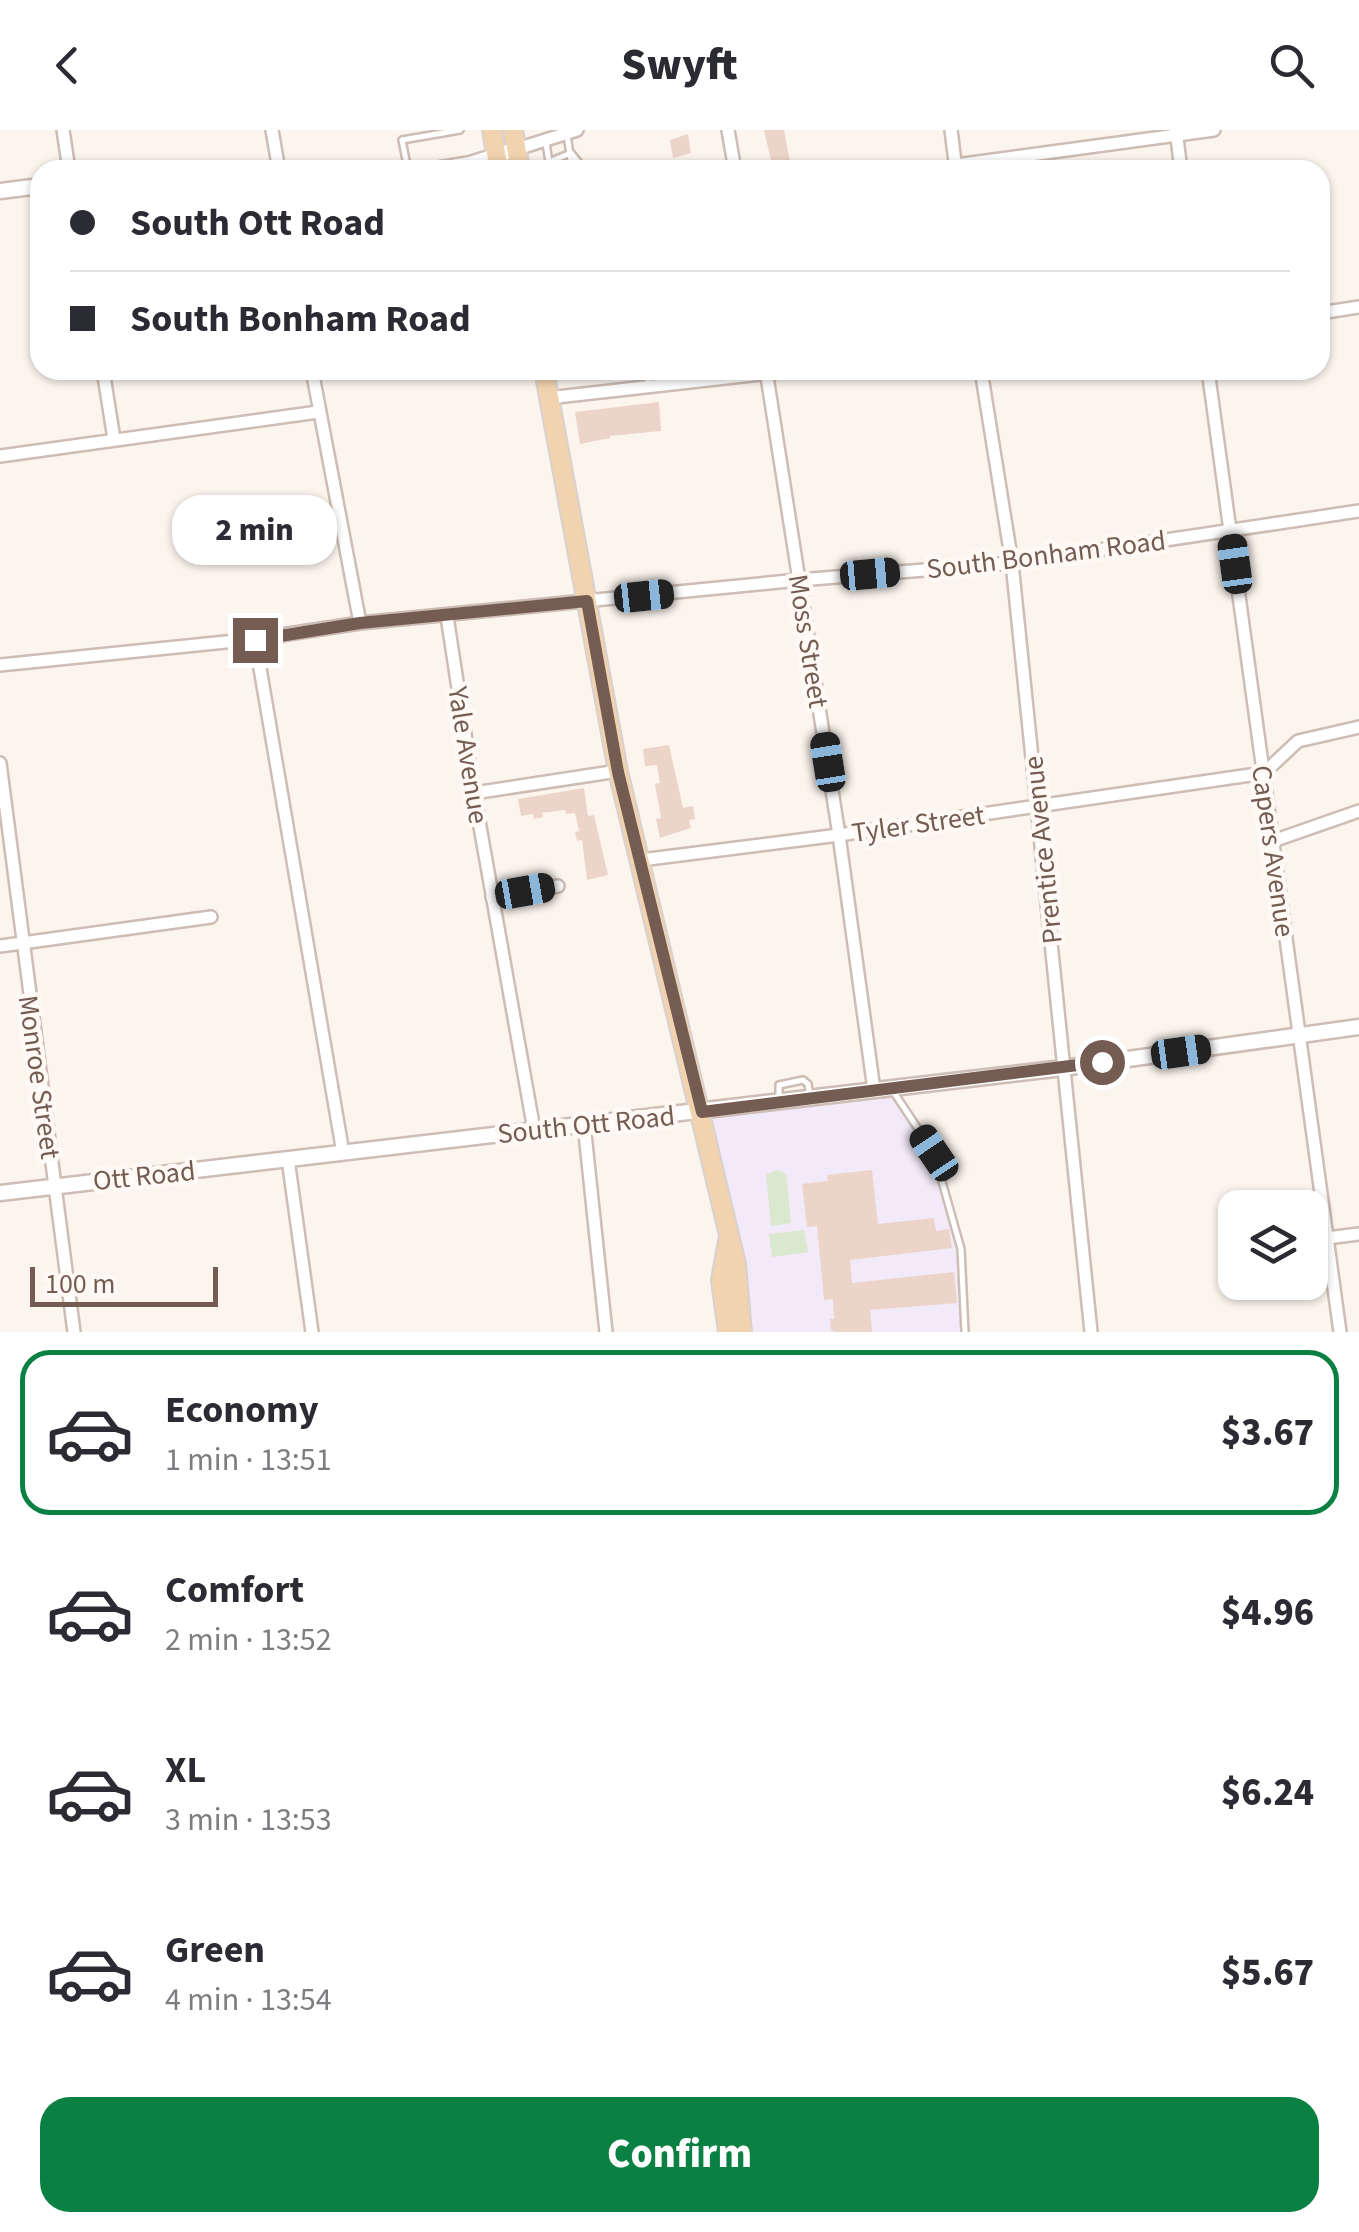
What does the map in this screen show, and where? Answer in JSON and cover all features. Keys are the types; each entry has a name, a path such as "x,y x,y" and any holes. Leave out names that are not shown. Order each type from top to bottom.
{"main road":[{"path":"492,130 497,160"},
{"path":"545,380 618,772 736,1264 742,1332"},
{"path":"728,1332 721,1280 729,1235"}],"street":[{"path":"63,130 68,160"},
{"path":"272,130 277,160"},
{"path":"728,130 732,160"},
{"path":"950,130 955,160"},
{"path":"1006,160 1214,130"},
{"path":"515,140 545,140 572,132"},
{"path":"1176,133 1180,160"},
{"path":"0,192 30,188"},
{"path":"1330,311 1359,307"},
{"path":"105,380 114,439"},
{"path":"313,380 360,623"},
{"path":"548,398 696,380"},
{"name":"Moss Street","path":"767,380 882,1089"},
{"name":"Prentice Avenue","path":"983,380 1012,563 1091,1332"},
{"name":"Capers Avenue","path":"1209,380 1320,1190"},
{"path":"0,456 318,412"},
{"name":"South Bonham Road","path":"0,666 255,640 360,623 1012,563 1359,511"},
{"name":"Yale Avenue","path":"447,616 534,1130"},
{"path":"255,640 343,1153"},
{"path":"1264,773 1298,741 1359,727"},
{"name":"Monroe Street","path":"0,763 74,1332"},
{"path":"474,793 618,772"},
{"name":"Tyler Street","path":"641,860 1264,773"},
{"path":"1273,841 1359,811"},
{"path":"492,896 558,886"},
{"path":"0,946 211,917"},
{"name":"South Ott Road","path":"288,1159 1063,1068 1359,1027"},
{"path":"584,1124 606,1332"},
{"path":"288,1159 312,1332"},
{"name":"Ott Road","path":"0,1192 288,1159"},
{"path":"1328,1238 1359,1234"},
{"name":"Capers Avenue","path":"1328,1245 1340,1332"}],"lane":[{"path":"406,160 402,140 460,130"},
{"path":"572,132 572,160"},
{"path":"545,140 549,160"},
{"path":"554,160 571,153"},
{"path":"562,160 571,153"},
{"path":"571,153 577,160"},
{"path":"649,380 650,386"},
{"path":"882,1089 934,1153 961,1249 965,1332"}],"shaded area":[{"path":"891,1088 934,1153 961,1249 965,1332 742,1332 702,1112"}],"green space":[{"path":"777,1170 786,1174 791,1223 771,1226 766,1175"},
{"path":"804,1230 808,1252 772,1257 769,1234"}],"building":[{"path":"764,130 784,130 790,160 771,160"},
{"path":"688,134 691,153 673,158 670,140"},
{"path":"659,402 661,431 610,436 580,444 575,412"},
{"path":"669,745 683,808 693,806 695,819 689,820 691,828 660,838 656,819 661,818 655,784 660,783 657,765 645,766 643,749"},
{"path":"584,788 588,816 594,815 608,875 587,880 582,840 577,841 575,832 579,831 575,813 542,813 543,817 534,819 533,814 521,816 518,799"},
{"path":"872,1170 878,1224 934,1218 936,1231 949,1229 952,1248 850,1260 852,1283 954,1272 957,1303 870,1310 872,1332 836,1332 831,1330 830,1319 834,1319 833,1299 824,1300 817,1226 807,1227 802,1184 828,1181 827,1175"}],"route":[{"path":"255,640 360,623 587,601 618,772 702,1112 1102,1062"}]}
